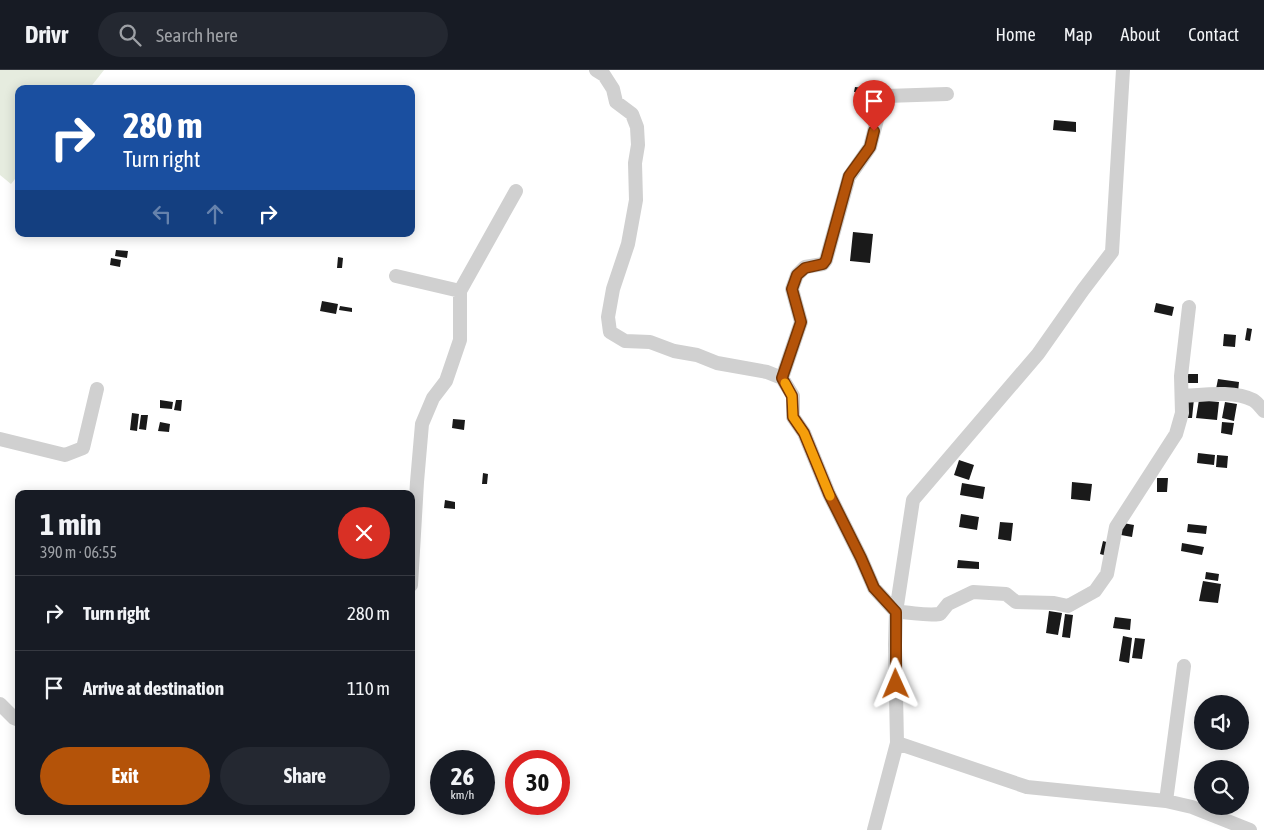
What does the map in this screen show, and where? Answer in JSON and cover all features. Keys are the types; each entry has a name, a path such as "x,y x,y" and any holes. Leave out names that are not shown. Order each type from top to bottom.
{"street":[{"path":"596,70 604,75 613,89 616,102 632,114 637,127 638,145 635,164 636,200 628,244 613,289 608,317 610,332 626,341 650,342 674,351 697,355 717,363 767,372 782,378 792,396 793,417 804,433 829,494 874,588 896,612 908,612 924,616 940,614 948,604 973,592 1006,594 1016,602 1054,603 1068,606 1095,592 1107,574 1116,527 1176,434 1182,413 1181,376 1189,307"},
{"path":"874,830 897,743 896,612 913,500 1038,354 1112,252 1123,70"},
{"path":"782,378 801,322 792,289 797,275 805,268 823,264 826,260 849,176 870,147 882,100 886,96 947,94"},
{"path":"415,516 422,424 433,398 446,380 460,340 460,290 516,191"},
{"path":"396,276 460,290"},
{"path":"0,439 65,455 83,448 97,389"},
{"path":"1182,396 1222,394 1244,397 1254,400 1264,411"},
{"path":"1166,800 1184,666"},
{"path":"0,704 15,718"},
{"path":"897,743 1027,787 1166,800 1192,807 1250,830"}],"shaded area":[{"path":"0,70 104,70 92,85 15,85 15,179 11,184 0,175"}],"building":[{"path":"855,87 864,88 863,93 854,92"},
{"path":"1054,120 1076,122 1076,132 1053,130"},
{"path":"853,232 873,234 870,263 850,261"},
{"path":"116,250 128,251 127,258 115,256"},
{"path":"338,257 343,258 342,268 337,268"},
{"path":"111,258 121,260 120,267 110,265"},
{"path":"322,301 338,304 336,314 320,311"},
{"path":"1156,303 1174,307 1172,316 1154,312"},
{"path":"340,306 352,308 352,312 339,310"},
{"path":"1247,328 1252,329 1250,341 1245,340"},
{"path":"1224,334 1236,335 1235,347 1223,346"},
{"path":"1187,374 1198,374 1198,383 1187,383"},
{"path":"1218,379 1239,382 1238,392 1216,389"},
{"path":"1187,399 1194,399 1192,418 1185,418"},
{"path":"160,400 173,402 172,409 160,408"},
{"path":"176,400 182,400 181,411 174,410"},
{"path":"1199,400 1219,402 1217,420 1196,418"},
{"path":"1225,402 1237,404 1234,421 1222,418"},
{"path":"132,413 139,414 137,431 130,430"},
{"path":"141,415 148,415 146,430 139,429"},
{"path":"453,419 465,420 464,430 452,428"},
{"path":"160,422 170,424 169,432 158,431"},
{"path":"1222,422 1234,423 1232,435 1221,433"},
{"path":"1198,453 1215,455 1214,465 1197,463"},
{"path":"1217,455 1228,456 1227,468 1216,467"},
{"path":"959,460 974,465 969,480 954,475"},
{"path":"483,473 488,474 487,484 482,484"},
{"path":"1157,478 1168,478 1167,492 1157,492"},
{"path":"1072,482 1092,484 1090,501 1071,499"},
{"path":"962,483 985,487 983,499 960,495"},
{"path":"445,500 455,502 455,509 444,508"},
{"path":"961,514 979,517 977,530 959,527"},
{"path":"1000,522 1013,523 1011,541 998,539"},
{"path":"1123,523 1134,525 1132,537 1121,535"},
{"path":"1188,524 1207,526 1206,534 1187,532"},
{"path":"1103,541 1110,543 1107,556 1100,554"},
{"path":"1182,543 1204,547 1202,555 1181,551"},
{"path":"958,560 979,562 979,569 957,568"},
{"path":"1206,572 1219,574 1218,581 1205,579"},
{"path":"1203,581 1221,584 1218,603 1199,601"},
{"path":"1049,611 1062,613 1058,635 1046,633"},
{"path":"1065,614 1073,615 1070,638 1062,637"},
{"path":"1115,617 1131,619 1130,630 1113,628"},
{"path":"1123,636 1132,638 1129,663 1119,661"},
{"path":"1135,638 1145,639 1142,659 1132,658"}],"slow traffic":[{"path":"785,383 792,396 793,417 804,433 830,496"}],"route":[{"path":"874,131 870,147 849,176 826,260 823,264 805,268 797,275 792,289 801,322 782,378 792,396 793,417 804,433 829,494 874,588 896,612 896,684"}]}
